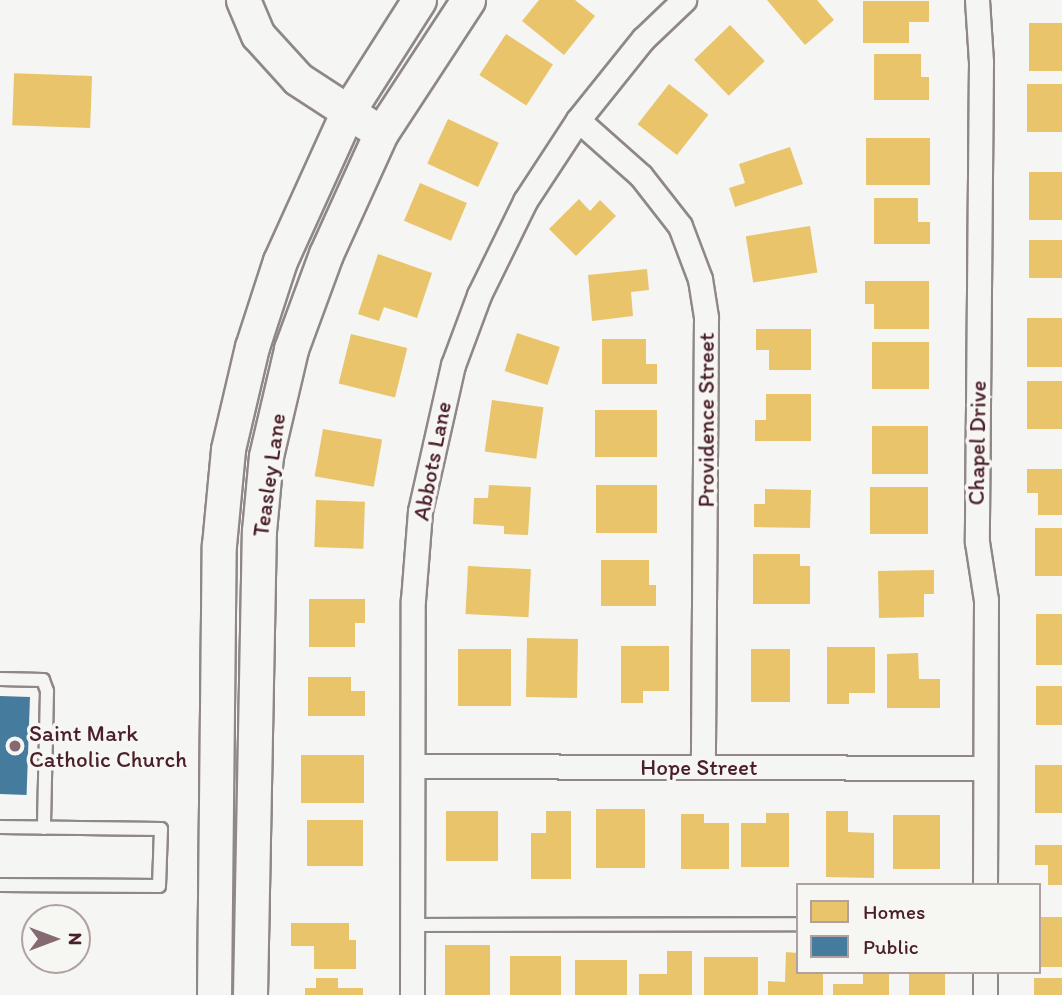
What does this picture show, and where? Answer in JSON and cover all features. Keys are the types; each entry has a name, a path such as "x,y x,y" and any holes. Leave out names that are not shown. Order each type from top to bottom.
{"main road":[{"path":"243,0 258,35 298,79 347,113 381,132"},
{"name":"Teasley Lane","path":"214,995 219,545 228,449 251,347 280,261 347,113 419,0"},
{"name":"Teasley Lane","path":"250,995 259,531 266,456 310,295 381,132 468,0"}],"street":[{"name":"Abbots Lane","path":"412,995 413,600 420,512 436,428 453,365 479,295 525,201 578,120 643,39 684,0"},
{"name":"Chapel Drive","path":"977,0 981,62 976,542 986,600 985,883"},
{"name":"Providence Street","path":"578,120 640,176 680,226 700,279 706,318 703,766"},
{"name":"Hope Street","path":"413,766 985,768"},
{"path":"985,974 985,995"}],"lane":[{"path":"0,679 43,680 47,691 44,828"},
{"path":"0,827 161,829 159,886 0,885"},
{"path":"413,925 796,924"}],"building: Homes":[{"path":"539,0 575,0 595,16 564,55 522,21"},
{"path":"767,0 817,0 834,20 805,45"},
{"path":"863,1 929,1 929,22 909,22 909,43 863,43"},
{"path":"1029,23 1062,23 1062,71 1029,71"},
{"path":"730,25 765,61 729,96 694,60"},
{"path":"506,34 553,64 526,106 479,75"},
{"path":"874,54 921,54 921,77 929,77 929,100 874,100"},
{"path":"14,73 92,76 90,128 12,125"},
{"path":"669,84 708,115 677,155 638,124"},
{"path":"1027,84 1062,84 1062,132 1027,132"},
{"path":"448,119 499,143 478,187 427,163"},
{"path":"866,138 930,138 930,185 866,185"},
{"path":"790,147 803,184 735,207 729,188 745,183 739,164"},
{"path":"1029,172 1062,172 1062,220 1029,220"},
{"path":"420,183 467,203 451,241 404,221"},
{"path":"874,198 918,198 918,222 930,222 930,244 874,244"},
{"path":"579,199 590,211 600,200 616,216 576,256 549,229"},
{"path":"810,226 817,272 753,283 746,236"},
{"path":"1029,240 1062,240 1062,278 1029,278"},
{"path":"378,254 432,273 417,318 384,307 379,321 358,314"},
{"path":"647,269 649,290 631,292 633,316 592,321 588,275"},
{"path":"865,281 929,281 929,329 874,329 874,304 865,304"},
{"path":"1027,318 1062,318 1062,367 1027,367"},
{"path":"756,329 811,329 811,370 769,370 769,350 756,350"},
{"path":"517,333 560,347 547,385 505,371"},
{"path":"351,334 407,348 395,398 339,383"},
{"path":"602,339 646,339 646,364 657,364 657,384 602,384"},
{"path":"872,342 929,342 929,389 872,389"},
{"path":"1027,381 1062,381 1062,429 1027,429"},
{"path":"766,394 811,394 811,441 755,441 755,420 766,420"},
{"path":"492,400 543,407 536,459 485,451"},
{"path":"595,410 657,410 657,457 595,457"},
{"path":"872,426 928,426 928,474 872,474"},
{"path":"323,429 382,439 374,487 315,476"},
{"path":"1027,469 1062,469 1062,515 1038,515 1038,493 1027,493"},
{"path":"489,485 531,487 528,535 504,534 504,526 473,524 474,498 488,498"},
{"path":"596,485 657,485 657,533 596,533"},
{"path":"870,487 928,487 928,534 870,534"},
{"path":"765,489 811,490 810,528 754,527 754,504 765,504"},
{"path":"316,500 365,502 363,549 314,547"},
{"path":"1035,528 1062,528 1062,576 1035,576"},
{"path":"753,554 800,554 800,566 810,566 810,604 753,604"},
{"path":"601,560 649,560 649,585 656,585 656,606 601,606"},
{"path":"468,566 531,569 528,617 465,614"},
{"path":"934,570 934,594 924,594 924,617 879,618 878,571"},
{"path":"309,599 365,599 365,623 355,623 355,647 309,647"},
{"path":"1036,614 1062,614 1062,665 1036,665"},
{"path":"527,638 578,639 577,698 526,697"},
{"path":"621,646 669,646 669,691 643,691 643,703 621,703"},
{"path":"827,647 875,647 875,693 849,693 849,704 827,704"},
{"path":"458,649 511,649 511,706 458,706"},
{"path":"751,649 790,649 790,702 751,702"},
{"path":"918,653 919,679 940,679 940,708 887,708 887,654"},
{"path":"308,677 351,677 351,691 365,691 365,716 308,716"},
{"path":"1036,686 1062,686 1062,725 1036,725"},
{"path":"301,755 364,755 364,803 301,803"},
{"path":"1035,765 1062,765 1062,813 1035,813"},
{"path":"596,809 645,809 645,868 596,868"},
{"path":"446,811 498,811 498,861 446,861"},
{"path":"546,811 571,811 571,879 531,879 531,833 546,833"},
{"path":"826,811 848,811 848,832 874,833 874,878 826,877"},
{"path":"766,813 789,813 789,867 741,867 741,823 766,823"},
{"path":"681,814 704,814 704,823 729,823 729,869 681,869"},
{"path":"893,815 940,815 940,869 893,869"},
{"path":"307,820 363,820 363,866 307,866"},
{"path":"1035,845 1062,845 1062,885 1048,885 1048,865 1035,865"},
{"path":"1041,917 1062,917 1062,967 1041,967"},
{"path":"291,923 349,923 349,940 356,940 356,969 314,969 314,946 291,946"},
{"path":"445,945 490,945 490,995 445,995"},
{"path":"667,951 692,951 692,995 639,995 639,974 667,974"},
{"path":"786,952 796,953 796,974 823,974 823,995 768,995 768,981 785,982"},
{"path":"510,956 561,956 561,995 510,995"},
{"path":"704,957 758,957 758,995 704,995"},
{"path":"575,960 627,960 627,995 575,995"},
{"path":"863,974 889,974 889,995 833,995 833,984 863,984"},
{"path":"909,974 945,974 945,995 909,995"},
{"path":"316,978 338,978 338,988 363,988 363,995 305,995 305,988 316,988"},
{"path":"1034,978 1062,978 1062,995 1034,995"}],"building: Public":[{"name":"Saint Mark Catholic Church","path":"0,696 30,697 27,795 0,794"}],"place":[{"name":"Saint Mark Catholic Church","path":"15,746"}]}
